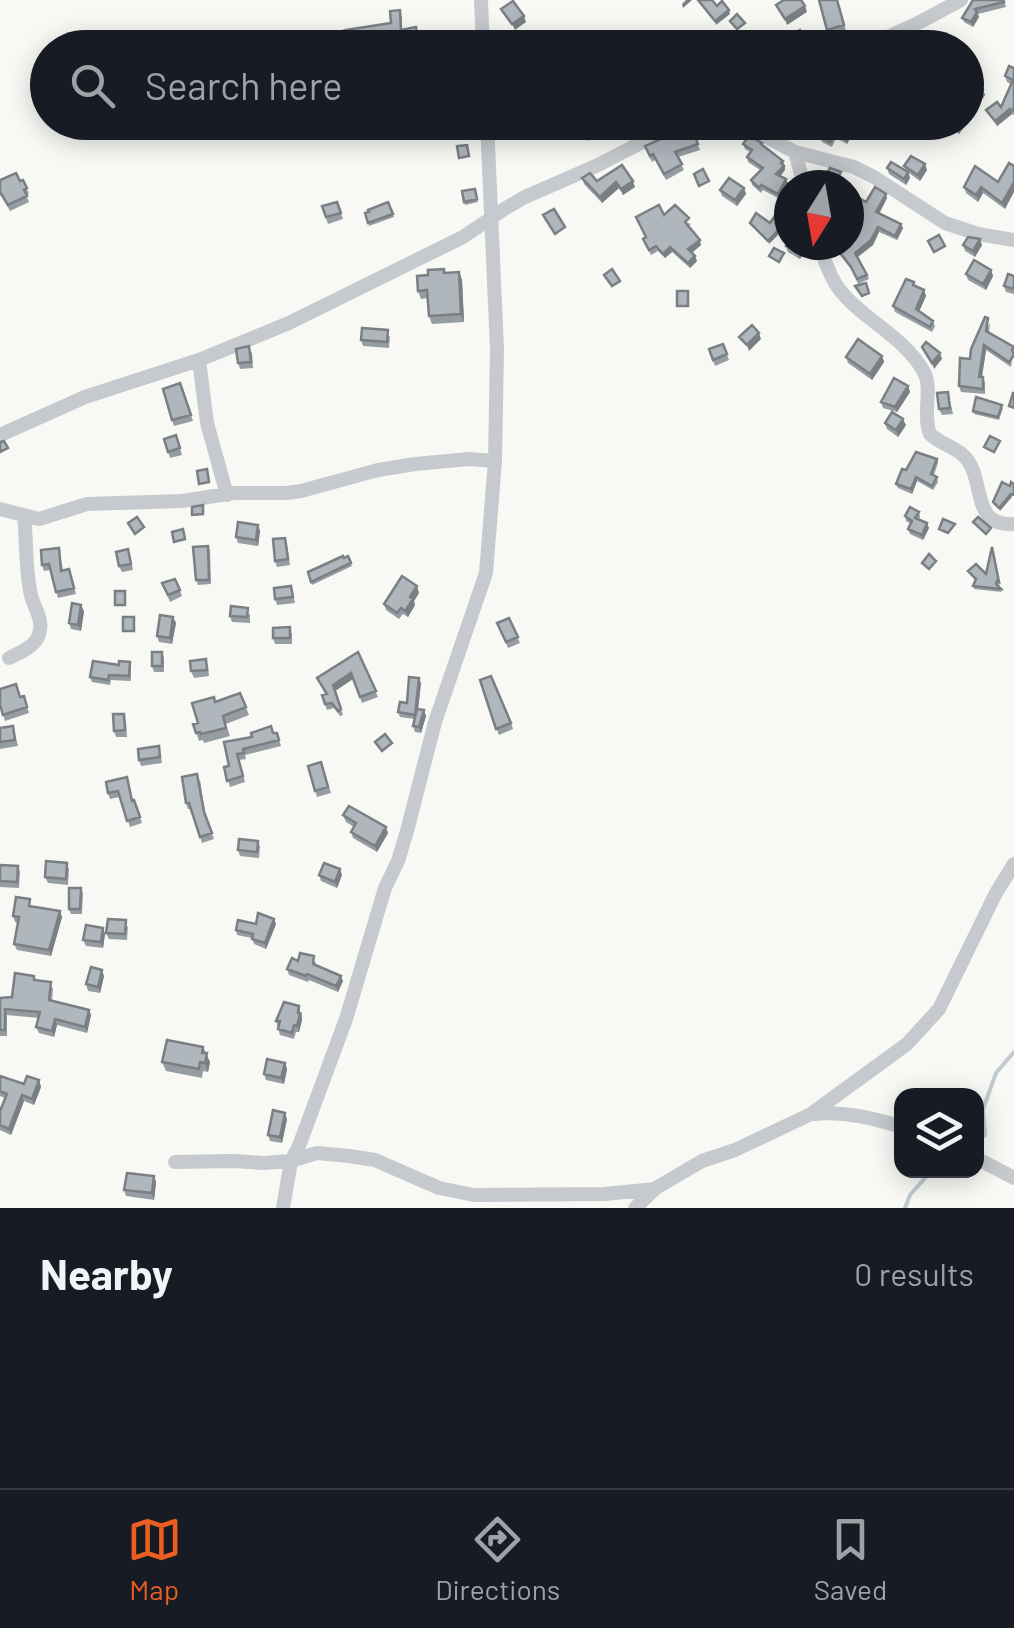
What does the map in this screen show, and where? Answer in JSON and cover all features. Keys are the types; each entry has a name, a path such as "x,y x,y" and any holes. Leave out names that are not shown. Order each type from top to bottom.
{"street":[{"path":"481,0 482,30"},
{"path":"901,30 960,0"},
{"path":"283,1208 291,1161 346,1019 385,888 407,831 435,722 482,586 491,536 497,349 488,140"},
{"path":"0,435 85,397 199,360 290,324 464,237 506,208 646,140"},
{"path":"772,140 795,152 854,167 945,223 1014,240"},
{"path":"795,152 800,170"},
{"path":"825,260 841,292 901,344 922,368 927,382 926,419 930,434 964,455 992,520 1002,525 1014,524"},
{"path":"199,360 207,423 227,495"},
{"path":"0,509 39,519 101,502 182,501 301,491 415,464 495,461"},
{"path":"9,658 33,643 40,630 31,596 24,516"},
{"path":"635,1208 656,1188 702,1161 736,1150 811,1114 908,1044 950,989 1014,864"},
{"path":"811,1114 844,1114 894,1124"},
{"path":"175,1162 263,1163 291,1161 317,1153 375,1160 439,1188 474,1196 605,1194 656,1188"},
{"path":"984,1162 1014,1178"}],"building":[{"path":"698,0 712,0 717,6 722,1 729,10 715,21"},
{"path":"784,0 801,0 805,6 785,19 776,5"},
{"path":"819,0 837,0 844,25 827,30"},
{"path":"973,0 1004,2 975,9 971,22 962,18"},
{"path":"513,1 524,16 512,24 501,9"},
{"path":"400,10 401,30 346,30 391,23 390,11"},
{"path":"737,14 745,23 737,29 730,21"},
{"path":"1009,66 1014,68 1014,111 1010,109 995,121 986,110 997,102 1001,107 1013,80 1005,76"},
{"path":"659,140 696,140 698,144 675,152 682,164 664,174 645,146"},
{"path":"746,140 762,143 783,161 780,170 774,170 774,192 761,185 759,188 751,180 763,168 747,157 752,150 743,144"},
{"path":"467,145 469,156 459,158 457,146"},
{"path":"911,156 925,164 918,175 904,166"},
{"path":"891,162 908,172 904,179 887,168"},
{"path":"1009,163 1014,166 1014,182 1002,203 981,187 976,195 964,187 975,166 998,182"},
{"path":"622,165 633,181 621,189 616,182 600,197 582,178 590,173 597,181"},
{"path":"703,169 709,181 699,186 694,174"},
{"path":"16,173 27,188 27,196 8,205 0,192 0,180"},
{"path":"729,178 744,188 735,200 720,190"},
{"path":"875,187 886,194 876,212 901,224 895,236 878,227 864,246 866,202"},
{"path":"475,189 477,199 464,202 462,191"},
{"path":"337,202 341,213 326,217 322,206"},
{"path":"388,202 393,214 368,223 365,213"},
{"path":"659,205 664,215 675,205 689,218 685,222 700,240 688,249 695,256 688,263 670,247 663,254 656,246 649,250 643,239 646,237 636,217"},
{"path":"554,209 565,227 555,234 543,215"},
{"path":"756,213 770,223 774,217 774,235 768,241 750,223"},
{"path":"939,235 945,246 934,252 928,241"},
{"path":"968,237 980,239 973,251 963,245"},
{"path":"846,260 859,260 867,275 857,279"},
{"path":"974,260 991,270 983,284 966,274"},
{"path":"444,269 444,273 459,272 461,314 429,316 427,290 418,291 417,276 428,275 428,270"},
{"path":"612,269 620,281 612,286 604,275"},
{"path":"1008,274 1014,276 1014,289 1004,286"},
{"path":"906,279 924,290 916,309 933,321 930,327 893,306"},
{"path":"866,283 869,293 862,296 855,286"},
{"path":"677,291 688,291 688,306 677,306"},
{"path":"985,317 986,331 1014,347 1014,355 1009,362 984,345 979,377 983,377 983,389 959,386 960,358 970,359"},
{"path":"752,325 759,333 747,345 739,337"},
{"path":"362,328 388,330 387,342 361,340"},
{"path":"858,339 882,356 870,374 846,357"},
{"path":"926,342 940,353 932,363 922,347"},
{"path":"723,344 727,354 713,360 709,349"},
{"path":"249,346 251,362 238,363 236,349"},
{"path":"894,378 908,386 895,407 881,402"},
{"path":"180,383 191,415 172,420 163,389"},
{"path":"948,392 950,408 939,409 937,393"},
{"path":"976,397 1002,405 998,417 973,411"},
{"path":"892,412 903,419 896,430 885,423"},
{"path":"176,435 180,448 168,452 164,439"},
{"path":"990,436 1000,441 994,452 984,447"},
{"path":"916,452 937,459 931,474 937,477 932,486 916,477 911,489 896,484 902,469 906,470"},
{"path":"207,469 209,482 199,484 197,471"},
{"path":"1002,482 1014,484 1014,495 999,508 993,502"},
{"path":"203,505 203,514 192,515 192,507"},
{"path":"910,507 919,512 915,518 927,523 922,535 908,529 912,521 905,516"},
{"path":"137,517 144,527 135,534 128,523"},
{"path":"978,517 991,528 986,534 973,522"},
{"path":"943,519 955,524 948,533 939,529"},
{"path":"238,522 258,525 256,540 236,537"},
{"path":"183,529 185,539 174,542 172,532"},
{"path":"285,538 288,559 275,561 273,539"},
{"path":"208,546 209,580 196,580 193,547"},
{"path":"992,547 999,582 996,584 1001,589 973,586 976,579 968,571 976,564 986,574"},
{"path":"59,548 61,571 69,569 74,588 56,592 49,564 42,565 41,550"},
{"path":"128,549 131,564 119,566 116,552"},
{"path":"929,554 936,561 929,569 922,563"},
{"path":"348,556 351,563 311,582 308,572"},
{"path":"402,576 417,586 405,611 401,608 397,613 384,604"},
{"path":"175,579 180,590 168,595 162,583"},
{"path":"291,586 293,597 275,599 274,588"},
{"path":"115,591 125,591 125,605 115,605"},
{"path":"72,603 81,605 78,625 69,623"},
{"path":"231,606 248,608 247,617 230,616"},
{"path":"160,615 173,617 170,638 157,636"},
{"path":"123,617 134,617 134,631 123,631"},
{"path":"509,618 518,637 506,642 497,623"},
{"path":"290,627 290,638 273,638 273,628"},
{"path":"152,652 162,652 162,666 152,666"},
{"path":"358,652 376,691 360,697 351,673 333,685 341,709 338,711 332,703 325,704 322,695 327,694 317,678"},
{"path":"206,659 207,670 191,671 190,661"},
{"path":"93,661 119,665 119,661 130,662 129,676 109,675 108,680 90,677"},
{"path":"491,676 511,723 496,729 480,680"},
{"path":"409,677 419,678 415,715 398,712 400,702 407,703"},
{"path":"16,684 27,707 3,715 0,689"},
{"path":"240,693 246,707 223,716 226,728 196,733 193,724 198,723 192,703 214,697 215,702"},
{"path":"417,709 424,710 419,727 413,726"},
{"path":"113,714 124,714 125,730 114,731"},
{"path":"13,726 15,740 0,742 0,728"},
{"path":"271,726 279,740 243,749 244,753 237,754 243,776 227,781 224,767 229,766 224,742 252,737 251,733"},
{"path":"385,734 392,743 382,751 375,742"},
{"path":"159,746 160,757 139,760 138,749"},
{"path":"321,762 328,787 315,791 308,766"},
{"path":"197,774 212,833 200,837 186,803 182,777"},
{"path":"127,777 140,817 127,821 118,791 108,793 106,782"},
{"path":"349,806 386,827 375,846 351,832 356,823 343,815"},
{"path":"239,839 258,841 257,852 238,850"},
{"path":"46,861 67,863 66,879 45,877"},
{"path":"324,863 340,869 335,882 319,875"},
{"path":"0,865 18,866 17,882 0,881"},
{"path":"69,888 81,888 80,909 69,909"},
{"path":"16,897 30,899 29,906 60,911 49,950 14,944 19,917 13,916"},
{"path":"258,913 274,919 265,943 252,939 253,934 236,930 238,920 256,924"},
{"path":"108,919 126,920 125,934 106,933"},
{"path":"86,925 103,928 101,942 83,940"},
{"path":"300,953 314,956 313,964 341,976 336,986 287,969 292,958 298,961"},
{"path":"91,967 102,970 98,987 86,984"},
{"path":"15,973 51,982 49,1000 89,1010 85,1027 55,1019 52,1031 36,1027 40,1012 5,1009 5,1030 0,1030 0,998 12,997"},
{"path":"284,1002 299,1006 297,1026 294,1025 292,1033 278,1029 280,1021 276,1021"},
{"path":"167,1040 203,1047 202,1053 207,1053 205,1063 200,1062 199,1069 162,1062"},
{"path":"267,1059 285,1063 281,1078 264,1074"},
{"path":"0,1076 24,1084 27,1076 39,1080 32,1099 22,1095 9,1129 0,1125 0,1111 7,1094 0,1091"},
{"path":"273,1110 285,1113 280,1137 268,1135"},
{"path":"127,1173 154,1176 152,1193 124,1190"}],"waterway":[{"path":"984,1106 996,1073 1014,1052"},
{"path":"984,1122 984,1136"},
{"path":"905,1208 910,1195 925,1178"}]}
